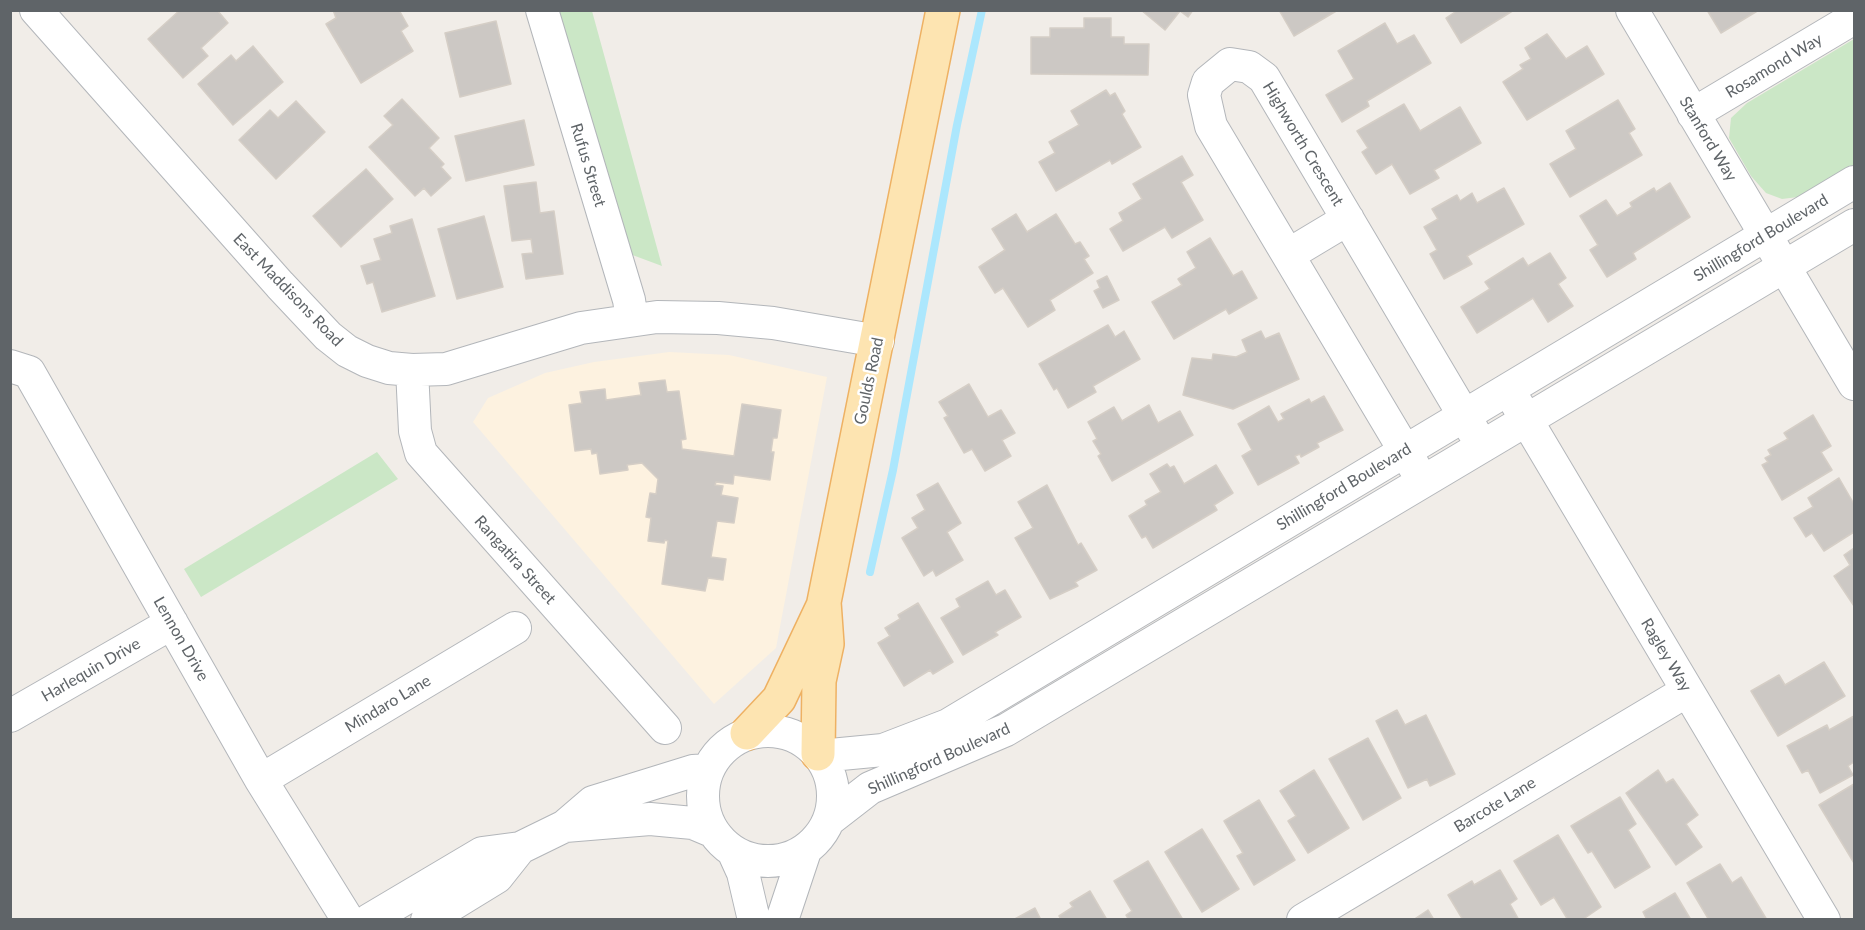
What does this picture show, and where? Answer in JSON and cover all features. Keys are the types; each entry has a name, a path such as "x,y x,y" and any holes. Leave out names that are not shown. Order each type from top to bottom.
{"main road":[{"name":"Goulds Road","path":"819,755 819,681 827,644 824,602 943,10"},
{"path":"747,733 779,699 824,602"}],"street":[{"name":"East Maddisons Road","path":"36,10 328,336 347,351 367,361 389,368 446,369 555,335 632,320 673,317 736,320 878,341"},
{"name":"Rufus Street","path":"542,10 632,320"},
{"name":"Stanford Way","path":"1632,10 1854,384"},
{"name":"Rosamond Way","path":"1693,114 1854,18"},
{"name":"Highworth Crescent","path":"1423,482 1211,126 1203,94 1208,82 1230,63 1249,67 1264,78 1483,447"},
{"name":"Shillingford Boulevard","path":"819,755 883,750 948,725 1854,182"},
{"name":"Highworth Crescent","path":"1288,255 1348,219"},
{"name":"Shillingford Boulevard","path":"830,819 870,788 1006,730 1854,225"},
{"name":"Lennon Drive","path":"10,366 29,372 261,780 348,920"},
{"name":"Rangatira Street","path":"412,370 415,431 421,453 665,728"},
{"name":"Ragley Way","path":"1509,390 1824,920"},
{"name":"Harlequin Drive","path":"10,716 172,623"},
{"name":"Mindaro Lane","path":"261,780 515,628"},
{"name":"Barcote Lane","path":"1303,920 1687,691"},
{"path":"565,826 650,819 693,824 723,841 743,857 765,862 786,859 805,851 820,837 830,819 834,799 831,778 819,755 808,744 790,734 770,730 747,733 727,744 712,761 703,782 702,805 723,841 743,873 754,920"},
{"path":"369,920 482,853 520,848 565,826 593,802 693,771 708,770"},
{"path":"427,920 497,877 520,848"},
{"path":"782,920 805,851"}],"shaded area":[{"path":"669,352 729,355 827,377 776,648 714,704 473,422 488,398 545,373 594,362"}],"green space":[{"path":"552,11 592,11 662,266 619,250"},
{"path":"1854,39 1854,165 1798,197 1782,199 1766,193 1751,176 1729,138 1731,118 1747,103"},
{"path":"377,452 398,479 201,597 184,569"}],"building":[{"path":"180,10 217,10 228,23 201,48 208,56 183,78 148,39"},
{"path":"333,10 399,10 408,26 401,31 413,51 361,83 326,24 336,18"},
{"path":"1141,10 1193,10 1188,17 1180,11 1165,30"},
{"path":"1279,10 1338,10 1294,36"},
{"path":"1458,10 1514,10 1461,43 1446,18"},
{"path":"1707,10 1759,10 1721,33"},
{"path":"1084,18 1111,18 1111,37 1124,37 1124,44 1149,44 1148,75 1031,74 1031,37 1050,37 1050,28 1084,28"},
{"path":"496,21 511,84 460,97 445,33"},
{"path":"1385,23 1397,44 1414,35 1431,63 1367,101 1369,106 1342,122 1326,95 1354,79 1338,51"},
{"path":"1547,34 1566,59 1587,46 1604,74 1527,120 1503,82 1523,69 1520,65 1531,59 1525,48"},
{"path":"253,46 283,82 233,125 198,84 231,55 236,61"},
{"path":"1106,90 1110,96 1115,93 1125,111 1122,114 1141,147 1112,164 1110,160 1056,191 1039,162 1055,153 1049,142 1079,125 1071,111"},
{"path":"402,99 439,138 429,148 444,164 441,167 451,178 431,196 424,188 415,196 369,147 393,125 384,116"},
{"path":"1618,100 1635,129 1629,133 1642,155 1570,197 1550,164 1576,149 1566,131"},
{"path":"296,101 325,132 276,179 239,140 270,110 278,118"},
{"path":"1404,104 1420,131 1460,107 1481,143 1434,170 1439,178 1410,194 1392,164 1376,174 1362,152 1368,148 1357,131"},
{"path":"524,120 534,165 466,181 455,136"},
{"path":"1182,156 1193,175 1181,182 1203,220 1172,238 1165,227 1123,251 1110,229 1123,221 1119,213 1142,199 1133,184"},
{"path":"366,169 393,199 341,247 313,216"},
{"path":"536,182 540,213 554,211 563,274 526,279 522,254 533,253 531,239 512,241 504,186"},
{"path":"1670,183 1690,217 1633,253 1636,259 1607,277 1590,250 1598,245 1580,216 1606,200 1617,216 1632,207 1630,203 1654,188 1656,192"},
{"path":"1504,188 1524,224 1467,256 1472,264 1444,279 1430,254 1437,250 1424,227 1438,219 1432,209 1457,195 1460,201 1472,193 1477,203"},
{"path":"1016,214 1027,232 1056,214 1075,244 1080,242 1089,256 1084,259 1093,273 1050,300 1055,310 1028,327 1003,288 995,293 979,267 1005,250 992,229"},
{"path":"484,216 503,287 457,299 438,229"},
{"path":"412,219 435,296 382,312 373,282 367,284 361,266 381,260 374,239 392,233 390,226"},
{"path":"1210,238 1233,276 1242,271 1257,298 1229,314 1226,309 1174,339 1152,302 1182,285 1178,279 1196,268 1187,252"},
{"path":"1550,253 1566,278 1558,284 1573,306 1548,322 1533,298 1477,333 1461,307 1490,289 1485,282 1523,258 1528,266"},
{"path":"1107,276 1119,300 1103,308 1094,291 1100,288 1097,281"},
{"path":"1108,325 1115,337 1124,331 1140,359 1093,386 1096,392 1068,408 1057,388 1054,390 1039,364"},
{"path":"1261,331 1265,339 1279,333 1299,379 1233,409 1183,395 1192,358 1212,360 1213,354 1236,357 1247,352 1242,340"},
{"path":"665,380 667,392 679,391 686,439 681,440 682,449 734,456 742,404 781,410 777,438 773,438 771,452 774,452 770,480 734,475 733,484 716,482 715,485 723,486 721,495 738,498 734,523 717,521 711,557 726,559 723,580 708,578 705,591 662,584 668,541 665,540 664,543 648,541 651,518 646,517 650,493 656,494 658,479 642,463 627,465 628,470 600,474 597,453 592,454 591,449 575,451 569,405 582,403 580,392 605,389 606,400 641,395 639,383"},
{"path":"969,384 988,417 1001,410 1015,433 1002,440 1011,456 985,471 972,449 964,453 944,418 948,416 939,402"},
{"path":"1324,396 1343,430 1317,443 1319,447 1301,457 1300,454 1295,456 1299,463 1258,485 1242,456 1252,450 1238,424 1269,406 1278,422 1284,419 1281,414 1309,399 1311,403"},
{"path":"1149,405 1158,423 1180,411 1193,435 1112,481 1098,456 1101,454 1093,441 1097,439 1088,422 1114,407 1122,421"},
{"path":"1813,415 1831,446 1821,452 1832,470 1782,500 1762,465 1768,462 1765,458 1771,455 1768,450 1788,439 1784,433"},
{"path":"1167,464 1170,468 1174,466 1184,484 1216,465 1233,493 1214,505 1217,510 1153,548 1146,536 1142,538 1129,516 1147,505 1145,501 1161,492 1150,474"},
{"path":"1839,478 1854,504 1854,532 1824,551 1812,533 1806,537 1794,518 1813,507 1808,498"},
{"path":"938,483 961,523 947,532 963,560 936,576 933,570 924,576 902,538 918,528 912,518 925,510 917,495"},
{"path":"1047,485 1078,545 1081,543 1097,570 1075,582 1078,586 1050,599 1015,538 1033,528 1018,502"},
{"path":"1854,548 1854,606 1834,576 1850,565 1844,555"},
{"path":"988,581 996,595 1005,590 1021,617 995,632 998,635 963,655 941,618 960,607 956,599"},
{"path":"918,603 953,662 933,674 930,670 904,686 878,643 890,636 885,628 900,619 898,615"},
{"path":"1824,662 1845,696 1778,736 1751,691 1779,675 1785,685"},
{"path":"1397,710 1405,725 1426,715 1455,774 1430,786 1427,779 1408,788 1376,721"},
{"path":"1854,716 1854,762 1848,766 1853,775 1820,793 1808,770 1802,773 1787,746 1827,725 1829,730"},
{"path":"1368,738 1401,798 1363,820 1329,759"},
{"path":"1314,770 1349,828 1308,853 1288,821 1296,816 1280,791"},
{"path":"1658,770 1666,783 1673,779 1698,815 1686,824 1702,847 1676,865 1626,793"},
{"path":"1854,784 1854,863 1819,805"},
{"path":"1620,797 1636,824 1628,830 1650,867 1615,888 1592,851 1588,853 1571,826"},
{"path":"1259,800 1295,860 1254,885 1237,856 1243,853 1224,821"},
{"path":"1202,829 1239,889 1202,912 1165,852"},
{"path":"1558,835 1601,907 1582,920 1568,920 1554,897 1541,905 1514,861"},
{"path":"1148,861 1183,920 1129,920 1126,915 1132,911 1114,881"},
{"path":"1720,864 1732,883 1741,877 1767,920 1709,920 1687,883"},
{"path":"1500,870 1517,899 1510,904 1519,920 1463,920 1448,895 1472,881 1474,885"},
{"path":"1090,891 1107,920 1061,920 1059,916 1073,907 1070,903"},
{"path":"1675,893 1691,920 1647,920 1643,912"},
{"path":"1035,908 1041,920 1013,920"},
{"path":"1428,910 1434,920 1413,920"}],"waterway":[{"path":"870,572 893,470 957,125 982,10"}]}
